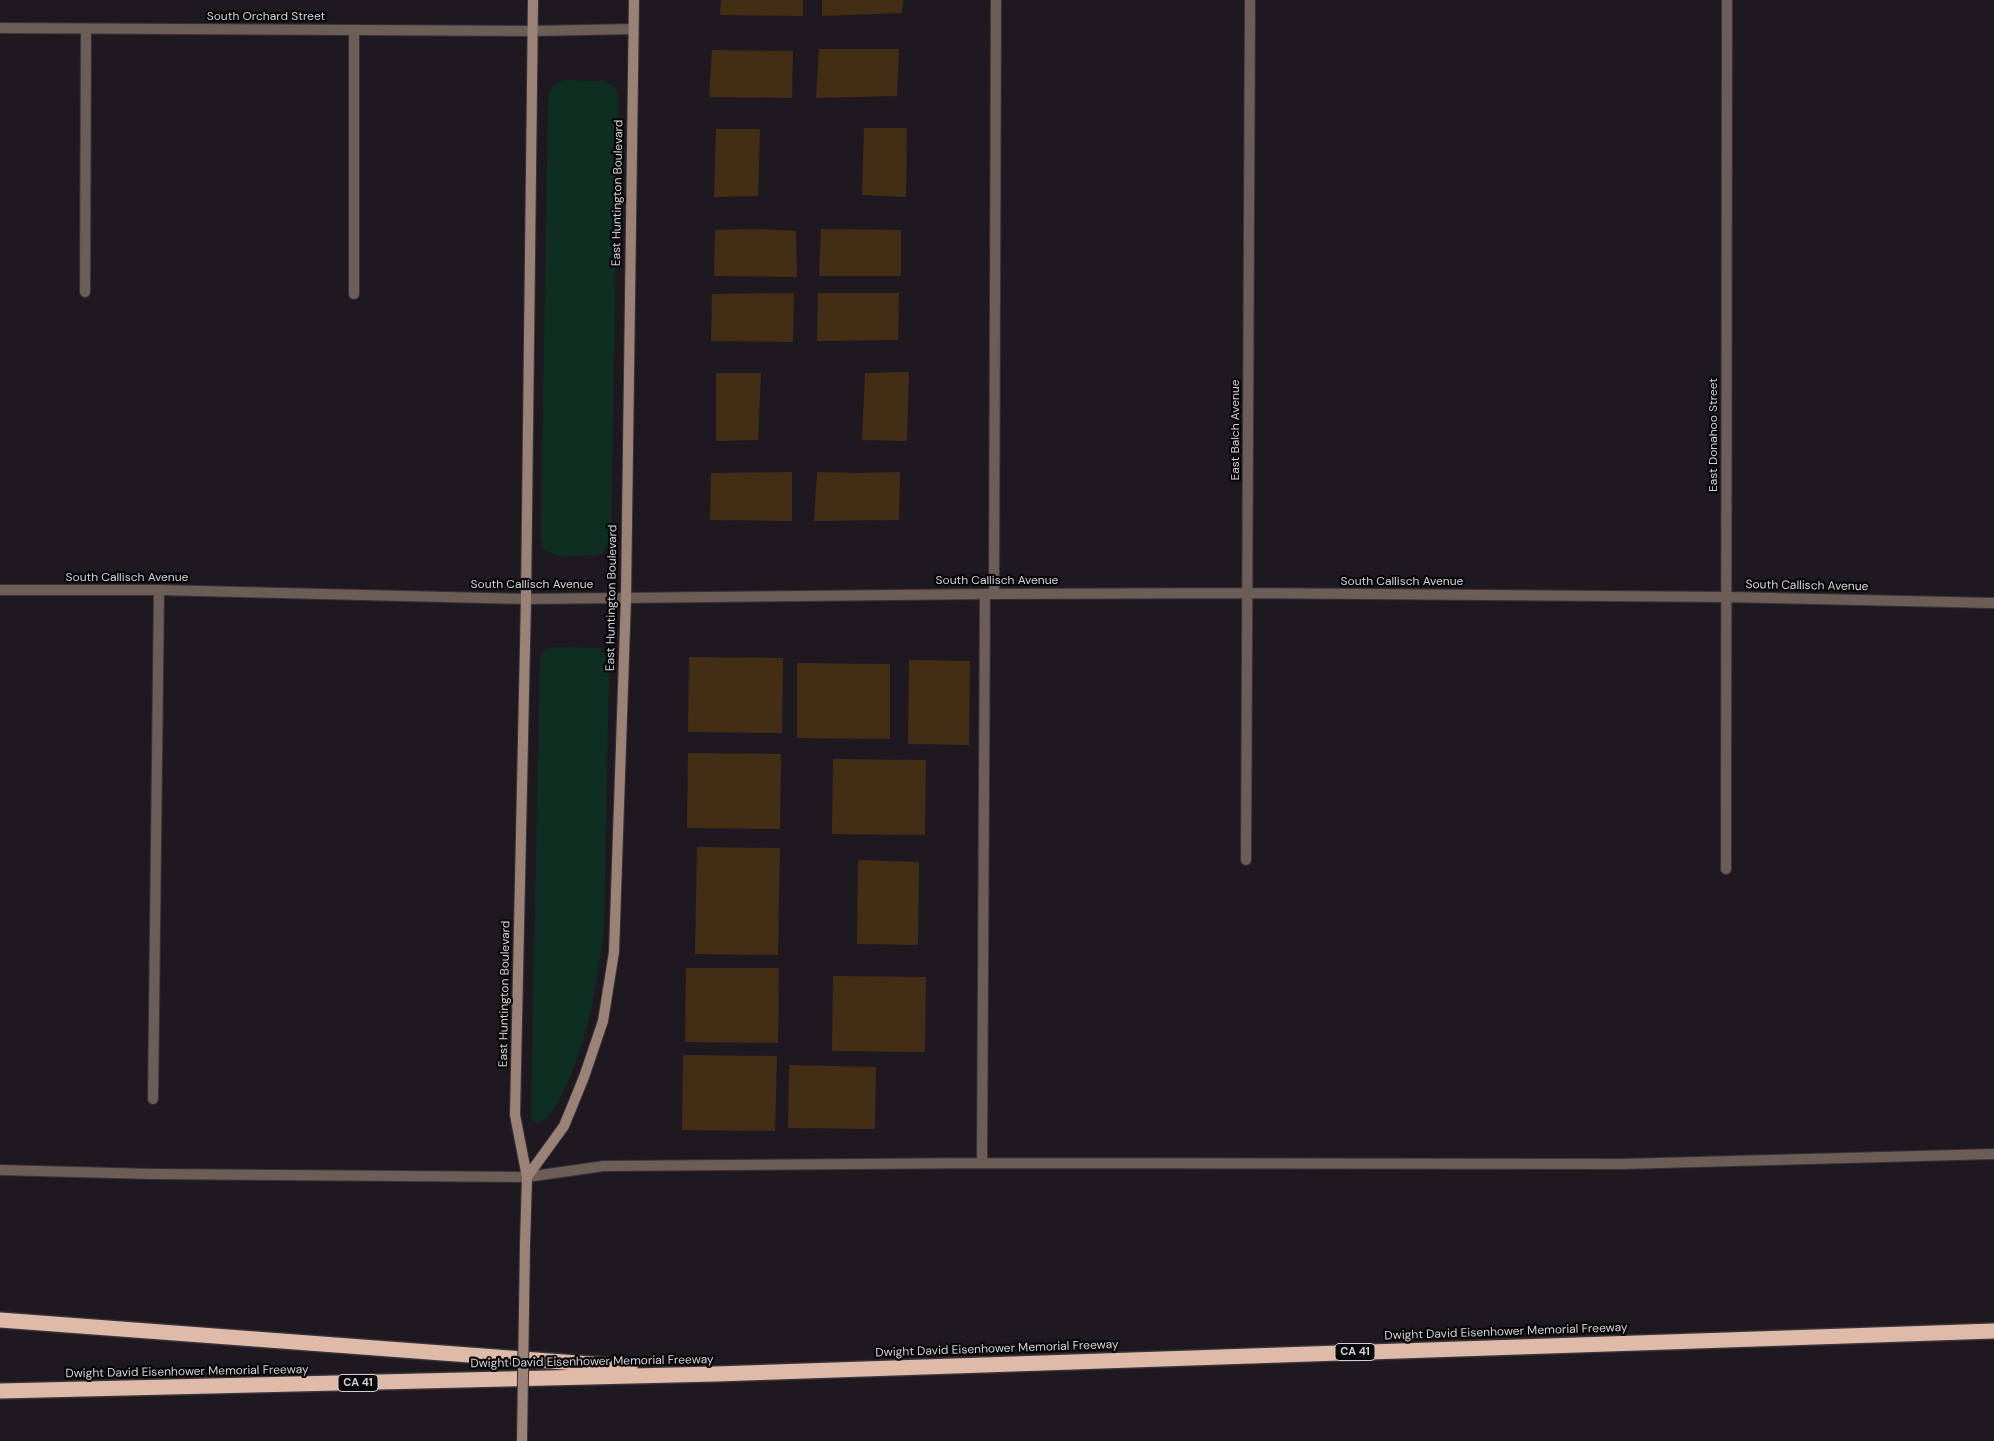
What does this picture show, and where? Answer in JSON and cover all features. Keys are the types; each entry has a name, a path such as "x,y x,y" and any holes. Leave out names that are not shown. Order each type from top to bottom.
{"highway":[{"path":"0,1320 716,1374"},
{"name":"Dwight David Eisenhower Memorial Freeway","path":"0,1391 716,1374 1994,1331"}],"street":[{"name":"East Huntington Boulevard","path":"522,1441 528,1177 515,1115 526,598 533,0"},
{"name":"East Huntington Boulevard","path":"528,1177 564,1126 584,1078 603,1021 614,952 626,598 634,0"},
{"path":"982,1163 996,0"},
{"name":"East Balch Avenue","path":"1246,860 1250,0"},
{"name":"East Donahoo Street","path":"1726,869 1727,0"},
{"name":"South Orchard Street","path":"0,28 633,30"},
{"path":"85,292 86,29"},
{"path":"354,30 354,294"},
{"name":"South Callisch Avenue","path":"0,590 159,590 526,598 1247,593 1726,597 1994,603"},
{"path":"153,1099 159,590"},
{"path":"0,1170 132,1174 528,1177 604,1166 982,1163 1622,1164 1994,1154"}],"green space":[{"path":"564,80 604,81 615,87 618,99 611,539 603,553 596,555 558,556 544,549 541,539 548,103 552,88"},
{"path":"551,647 600,648 609,660 604,928 594,997 574,1067 565,1088 550,1114 542,1122 536,1123 532,1121 531,1114 540,658 545,650"}],"building":[{"path":"721,0 803,0 803,16 720,15"},
{"path":"822,0 903,0 902,13 822,16"},
{"path":"819,49 899,49 897,96 816,98"},
{"path":"712,50 793,51 792,98 709,97"},
{"path":"864,128 907,128 906,197 862,195"},
{"path":"716,129 760,129 758,196 714,197"},
{"path":"756,229 796,231 797,277 714,276 715,230"},
{"path":"821,229 901,230 901,276 819,276"},
{"path":"794,293 793,342 711,341 712,294"},
{"path":"818,293 899,293 898,340 817,341"},
{"path":"909,372 907,441 862,440 865,373"},
{"path":"716,373 761,373 758,440 716,441"},
{"path":"792,472 792,521 710,520 711,473"},
{"path":"817,472 900,472 899,520 814,521"},
{"path":"689,657 783,658 782,733 688,732"},
{"path":"909,660 970,661 969,745 908,744"},
{"path":"797,663 890,664 890,739 797,738"},
{"path":"688,753 781,754 780,829 687,828"},
{"path":"833,759 926,760 925,835 832,834"},
{"path":"697,847 780,848 778,955 695,954"},
{"path":"858,860 919,862 918,945 857,944"},
{"path":"686,968 779,968 778,1043 685,1042"},
{"path":"833,976 926,977 925,1052 832,1051"},
{"path":"683,1055 777,1056 775,1131 682,1130"},
{"path":"789,1065 876,1067 875,1129 788,1128"}]}
